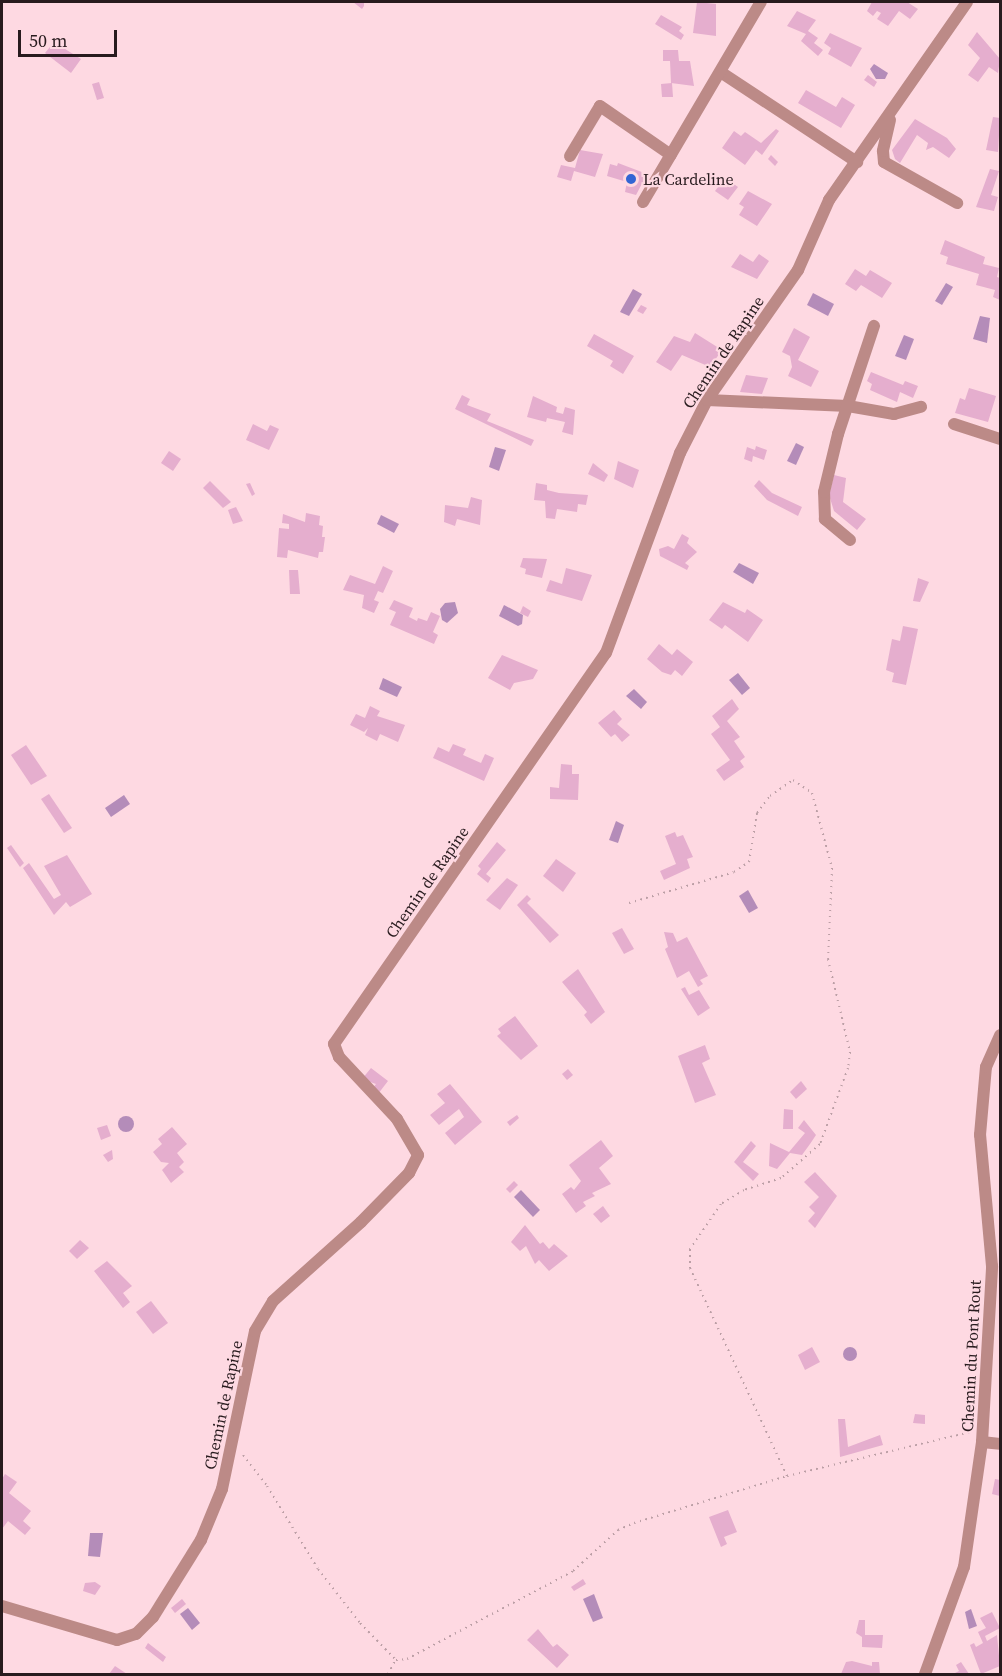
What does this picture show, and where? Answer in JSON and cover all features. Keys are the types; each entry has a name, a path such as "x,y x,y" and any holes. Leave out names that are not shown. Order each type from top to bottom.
{"street":[{"path":"643,202 722,73 761,2"},
{"name":"Chemin de Rapine","path":"2,1606 117,1640 136,1634 153,1617 201,1540 222,1489 255,1331 273,1301 361,1222 409,1173 418,1155 397,1119 339,1057 334,1044 606,653 680,453 707,400 798,270 829,200 967,2"},
{"path":"722,73 857,162"},
{"path":"570,156 600,106 671,155"},
{"path":"893,110 883,151 884,162 957,203"},
{"path":"850,540 825,519 824,492 848,406 874,326"},
{"path":"707,400 848,406 894,414 921,407"},
{"path":"954,424 1000,439"},
{"name":"Chemin du Pont Rout","path":"925,1674 964,1566 982,1442 992,1266 980,1135 986,1067 1000,1035"},
{"path":"982,1442 1000,1444"}],"path":[{"path":"629,903 735,872 749,862 757,813 770,796 793,780 812,793 832,868 830,977 850,1052 820,1144 805,1160 781,1178 744,1190 721,1204 690,1249 690,1268 787,1476"},
{"path":"396,1660 407,1659 573,1571 618,1530 787,1476 971,1431"},
{"path":"231,1446 267,1486 324,1577 396,1660"},
{"path":"388,1674 396,1660"}],"shaded area":[{"path":"874,64 888,73 885,79 876,79 870,69"},
{"path":"946,283 953,287 942,305 935,301"},
{"path":"633,289 642,294 629,316 620,312"},
{"path":"813,293 834,304 828,316 807,305"},
{"path":"980,316 990,318 987,343 973,339"},
{"path":"904,335 914,339 906,360 895,356"},
{"path":"796,443 804,447 796,465 787,461"},
{"path":"495,447 506,450 499,471 489,467"},
{"path":"381,515 399,524 394,533 377,524"},
{"path":"739,563 759,573 753,584 733,572"},
{"path":"455,602 458,613 447,623 442,620 440,609 445,603"},
{"path":"504,605 523,615 522,624 518,626 499,616"},
{"path":"738,673 750,688 742,695 729,680"},
{"path":"383,678 402,687 397,697 379,689"},
{"path":"634,689 647,702 641,709 626,696"},
{"path":"124,795 130,804 111,817 105,808"},
{"path":"616,821 624,825 618,843 609,840"},
{"path":"748,890 758,908 749,913 739,896"},
{"path":"126,1116 132,1118 134,1124 132,1130 126,1132 120,1130 118,1124 120,1118"},
{"path":"521,1190 540,1210 533,1217 514,1197"},
{"path":"847,1347 853,1347 857,1354 853,1361 847,1361 843,1357 843,1351"},
{"path":"90,1533 103,1533 100,1557 88,1556"},
{"path":"594,1594 603,1618 593,1622 583,1599"},
{"path":"188,1608 200,1623 192,1630 180,1614"},
{"path":"971,1609 977,1626 969,1629 965,1612"}],"building":[{"path":"353,2 364,2 364,6 362,9"},
{"path":"697,2 716,4 716,36 693,33"},
{"path":"872,2 907,2 918,9 910,19 899,11 888,26 877,19 881,13 877,11 873,16 867,11"},
{"path":"797,11 816,20 808,31 818,38 814,43 823,50 818,56 801,41 806,34 787,26"},
{"path":"661,15 682,27 679,31 684,35 681,40 655,24"},
{"path":"977,32 1000,59 998,73 989,67 978,82 968,75 980,58 968,45"},
{"path":"830,33 862,48 851,67 828,54 831,48 824,43"},
{"path":"54,42 81,59 71,73 45,53"},
{"path":"663,50 678,50 679,61 690,61 694,86 671,83 670,61 663,61"},
{"path":"868,75 877,82 874,87 864,80"},
{"path":"99,82 104,98 97,100 92,84"},
{"path":"672,83 673,97 662,97 661,84"},
{"path":"806,90 836,107 842,97 855,105 841,128 798,103"},
{"path":"993,117 1000,118 998,152 986,150"},
{"path":"915,119 947,138 956,149 949,158 933,147 926,150 928,143 917,135 900,163 895,159 892,150"},
{"path":"776,129 779,131 762,155 756,150 745,165 722,148 734,131 741,136 745,132 761,143"},
{"path":"580,150 603,154 595,177 574,171 571,181 557,177 561,165 575,168"},
{"path":"771,155 778,162 775,166 768,159"},
{"name":"La Cardeline","path":"618,163 647,174 636,195 625,192 627,182 607,176 610,164 617,166"},
{"path":"990,169 999,171 991,195 998,197 994,211 976,207"},
{"path":"725,178 738,187 728,200 715,191"},
{"path":"748,191 772,204 757,226 739,215 744,207 739,204"},
{"path":"945,240 985,257 983,264 999,268 997,277 1000,278 1000,300 993,297 995,290 976,285 979,274 946,264 948,257 940,254"},
{"path":"740,254 753,262 759,254 769,261 757,279 731,267"},
{"path":"855,269 866,276 870,270 892,283 882,298 861,285 856,291 845,284"},
{"path":"641,305 647,308 643,314 637,311"},
{"path":"794,328 810,337 798,360 819,371 811,387 788,376 792,367 790,356 782,352"},
{"path":"695,333 722,350 710,367 682,355 671,371 656,362 674,336 690,342"},
{"path":"594,334 634,356 623,374 610,366 613,361 587,346"},
{"path":"871,372 903,385 905,381 918,386 913,398 900,392 897,402 870,390 872,384 867,381"},
{"path":"746,375 768,378 762,394 740,392"},
{"path":"969,388 996,396 988,422 955,413 960,398 965,400"},
{"path":"462,395 470,399 467,405 491,414 487,421 534,440 531,446 455,409"},
{"path":"533,396 557,407 556,412 563,414 565,407 575,410 573,435 562,432 565,422 547,418 546,422 527,417"},
{"path":"253,424 267,431 270,425 279,429 269,450 246,440"},
{"path":"756,446 767,450 764,460 753,456 752,462 744,459 747,447 755,450"},
{"path":"169,451 181,459 173,471 161,463"},
{"path":"618,461 639,470 633,488 614,479"},
{"path":"593,463 608,475 604,482 588,474"},
{"path":"834,475 846,478 843,502 866,519 857,530 834,511 829,495"},
{"path":"759,480 772,493 802,507 798,516 767,500 754,486"},
{"path":"210,481 231,502 223,508 203,488"},
{"path":"250,483 255,494 252,496 246,484"},
{"path":"536,483 547,485 547,490 559,493 588,495 586,505 578,504 577,512 557,509 555,519 546,518 545,501 534,500"},
{"path":"471,497 482,500 480,525 457,519 455,526 444,522 445,505 468,508"},
{"path":"236,507 243,521 233,524 228,510"},
{"path":"306,513 320,516 319,525 323,526 322,537 325,537 323,552 319,552 318,558 288,550 287,558 277,557 279,528 289,529 289,524 282,523 283,514 305,522"},
{"path":"682,534 689,538 687,543 697,552 685,563 689,566 687,570 660,556 659,549 668,546 674,549"},
{"path":"523,558 547,559 542,578 525,574 526,569 520,567"},
{"path":"383,566 393,571 383,593 378,591 374,600 379,602 374,613 362,608 364,595 343,590 350,575 375,584"},
{"path":"566,568 592,575 582,601 546,591 550,580 562,584"},
{"path":"289,570 298,570 300,594 290,594"},
{"path":"918,578 929,582 920,602 913,601"},
{"path":"394,600 413,608 409,617 417,621 418,618 427,621 431,612 440,616 433,632 438,635 434,644 390,625 396,612 389,609"},
{"path":"723,602 745,613 747,609 763,620 748,642 725,625 722,629 709,620"},
{"path":"523,606 531,611 528,617 520,613"},
{"path":"903,626 918,629 906,685 892,682 894,673 886,670 892,639 900,641"},
{"path":"659,644 672,655 677,649 693,662 682,676 675,670 671,675 662,672 647,659"},
{"path":"502,655 538,670 533,679 514,683 510,690 488,678"},
{"path":"732,699 739,709 727,721 740,737 734,741 745,757 740,761 744,767 724,781 716,770 730,760 711,734 720,727 712,716"},
{"path":"370,706 380,711 377,716 405,725 398,742 380,734 377,741 365,735 368,728 364,732 350,725 356,714 365,718"},
{"path":"614,710 622,719 617,724 630,735 622,742 615,734 611,737 598,723"},
{"path":"453,744 466,749 463,755 481,763 485,754 494,758 484,781 433,758 438,747 449,752"},
{"path":"26,745 47,776 31,785 11,755"},
{"path":"561,764 572,765 572,774 579,774 578,800 550,799 550,787 559,788"},
{"path":"49,794 72,828 64,833 41,799"},
{"path":"675,832 677,837 683,835 693,857 687,859 690,868 664,880 660,871 676,864 665,836"},
{"path":"497,842 506,850 486,874 491,878 488,883 477,874 481,869 478,866"},
{"path":"11,845 24,863 20,867 7,848"},
{"path":"67,855 92,894 70,907 66,902 54,915 23,868 29,863 54,899 61,895 44,866"},
{"path":"556,859 576,873 563,892 543,876"},
{"path":"507,878 518,885 500,910 486,900"},
{"path":"527,895 531,899 527,903 559,935 550,943 517,905"},
{"path":"622,928 634,949 624,954 612,933"},
{"path":"664,932 673,933 677,942 687,937 708,976 700,980 703,984 698,987 689,971 677,978 665,949 668,947"},
{"path":"578,969 605,1012 591,1024 584,1015 587,1012 562,982"},
{"path":"685,987 689,995 699,990 710,1008 698,1016 681,989"},
{"path":"515,1016 538,1046 521,1060 497,1036 501,1033 498,1029"},
{"path":"705,1045 710,1059 702,1063 716,1095 695,1103 678,1056"},
{"path":"371,1068 388,1081 378,1094 372,1089 376,1084 362,1079"},
{"path":"568,1069 573,1075 567,1080 562,1074"},
{"path":"801,1081 807,1089 796,1099 790,1092"},
{"path":"450,1084 482,1122 455,1145 445,1133 464,1117 459,1109 439,1125 430,1115 445,1103 437,1094"},
{"path":"784,1109 793,1110 793,1129 783,1129"},
{"path":"517,1115 519,1118 510,1126 507,1122"},
{"path":"804,1120 816,1135 802,1155 790,1153 777,1169 769,1166 770,1143 789,1152 805,1133 798,1128"},
{"path":"107,1125 111,1136 101,1140 97,1128"},
{"path":"172,1127 187,1144 177,1153 184,1162 179,1167 184,1172 171,1183 162,1170 169,1163 161,1162 153,1152 162,1144 158,1139"},
{"path":"601,1140 613,1156 599,1168 611,1184 592,1193 595,1196 583,1202 586,1206 576,1213 562,1194 571,1187 574,1190 581,1181 569,1165"},
{"path":"751,1141 756,1146 743,1162 759,1174 753,1181 734,1162"},
{"path":"112,1150 113,1159 108,1162 103,1155"},
{"path":"815,1172 837,1196 815,1228 808,1221 815,1213 809,1207 819,1197 804,1182"},
{"path":"514,1181 518,1185 510,1193 506,1189"},
{"path":"603,1206 610,1216 601,1223 593,1214"},
{"path":"525,1225 540,1244 543,1242 549,1249 554,1244 568,1256 549,1271 539,1260 535,1264 526,1246 520,1251 511,1242"},
{"path":"80,1240 89,1248 77,1259 69,1251"},
{"path":"107,1261 132,1286 123,1293 130,1302 123,1308 94,1271"},
{"path":"151,1301 168,1323 153,1334 136,1312"},
{"path":"812,1347 820,1362 805,1370 798,1355"},
{"path":"915,1414 925,1415 925,1424 913,1423"},
{"path":"838,1419 845,1419 848,1447 880,1435 883,1445 840,1457"},
{"path":"5,1474 17,1482 9,1493 31,1511 23,1521 31,1528 25,1535 8,1521 2,1529 2,1479"},
{"path":"995,1479 1000,1480 1000,1496 992,1494"},
{"path":"728,1510 737,1532 724,1537 727,1544 721,1547 709,1517"},
{"path":"583,1579 586,1584 574,1591 571,1587"},
{"path":"95,1582 101,1586 95,1595 83,1591 85,1583"},
{"path":"182,1599 186,1604 175,1613 171,1608"},
{"path":"992,1612 1000,1628 985,1636 987,1641 997,1635 1000,1666 981,1674 970,1645 974,1643 976,1647 983,1643 978,1632 986,1628 980,1618"},
{"path":"859,1620 865,1620 865,1635 883,1635 882,1648 862,1647 862,1637 856,1633"},
{"path":"538,1629 553,1647 557,1644 569,1655 557,1668 527,1640"},
{"path":"148,1643 166,1657 163,1662 145,1648"},
{"path":"852,1661 872,1666 872,1662 879,1662 880,1674 841,1674 846,1662"},
{"path":"961,1662 969,1674 953,1674 959,1671 956,1665"},
{"path":"115,1666 127,1674 109,1674"}],"place":[{"name":"La Cardeline","path":"631,179"}]}
